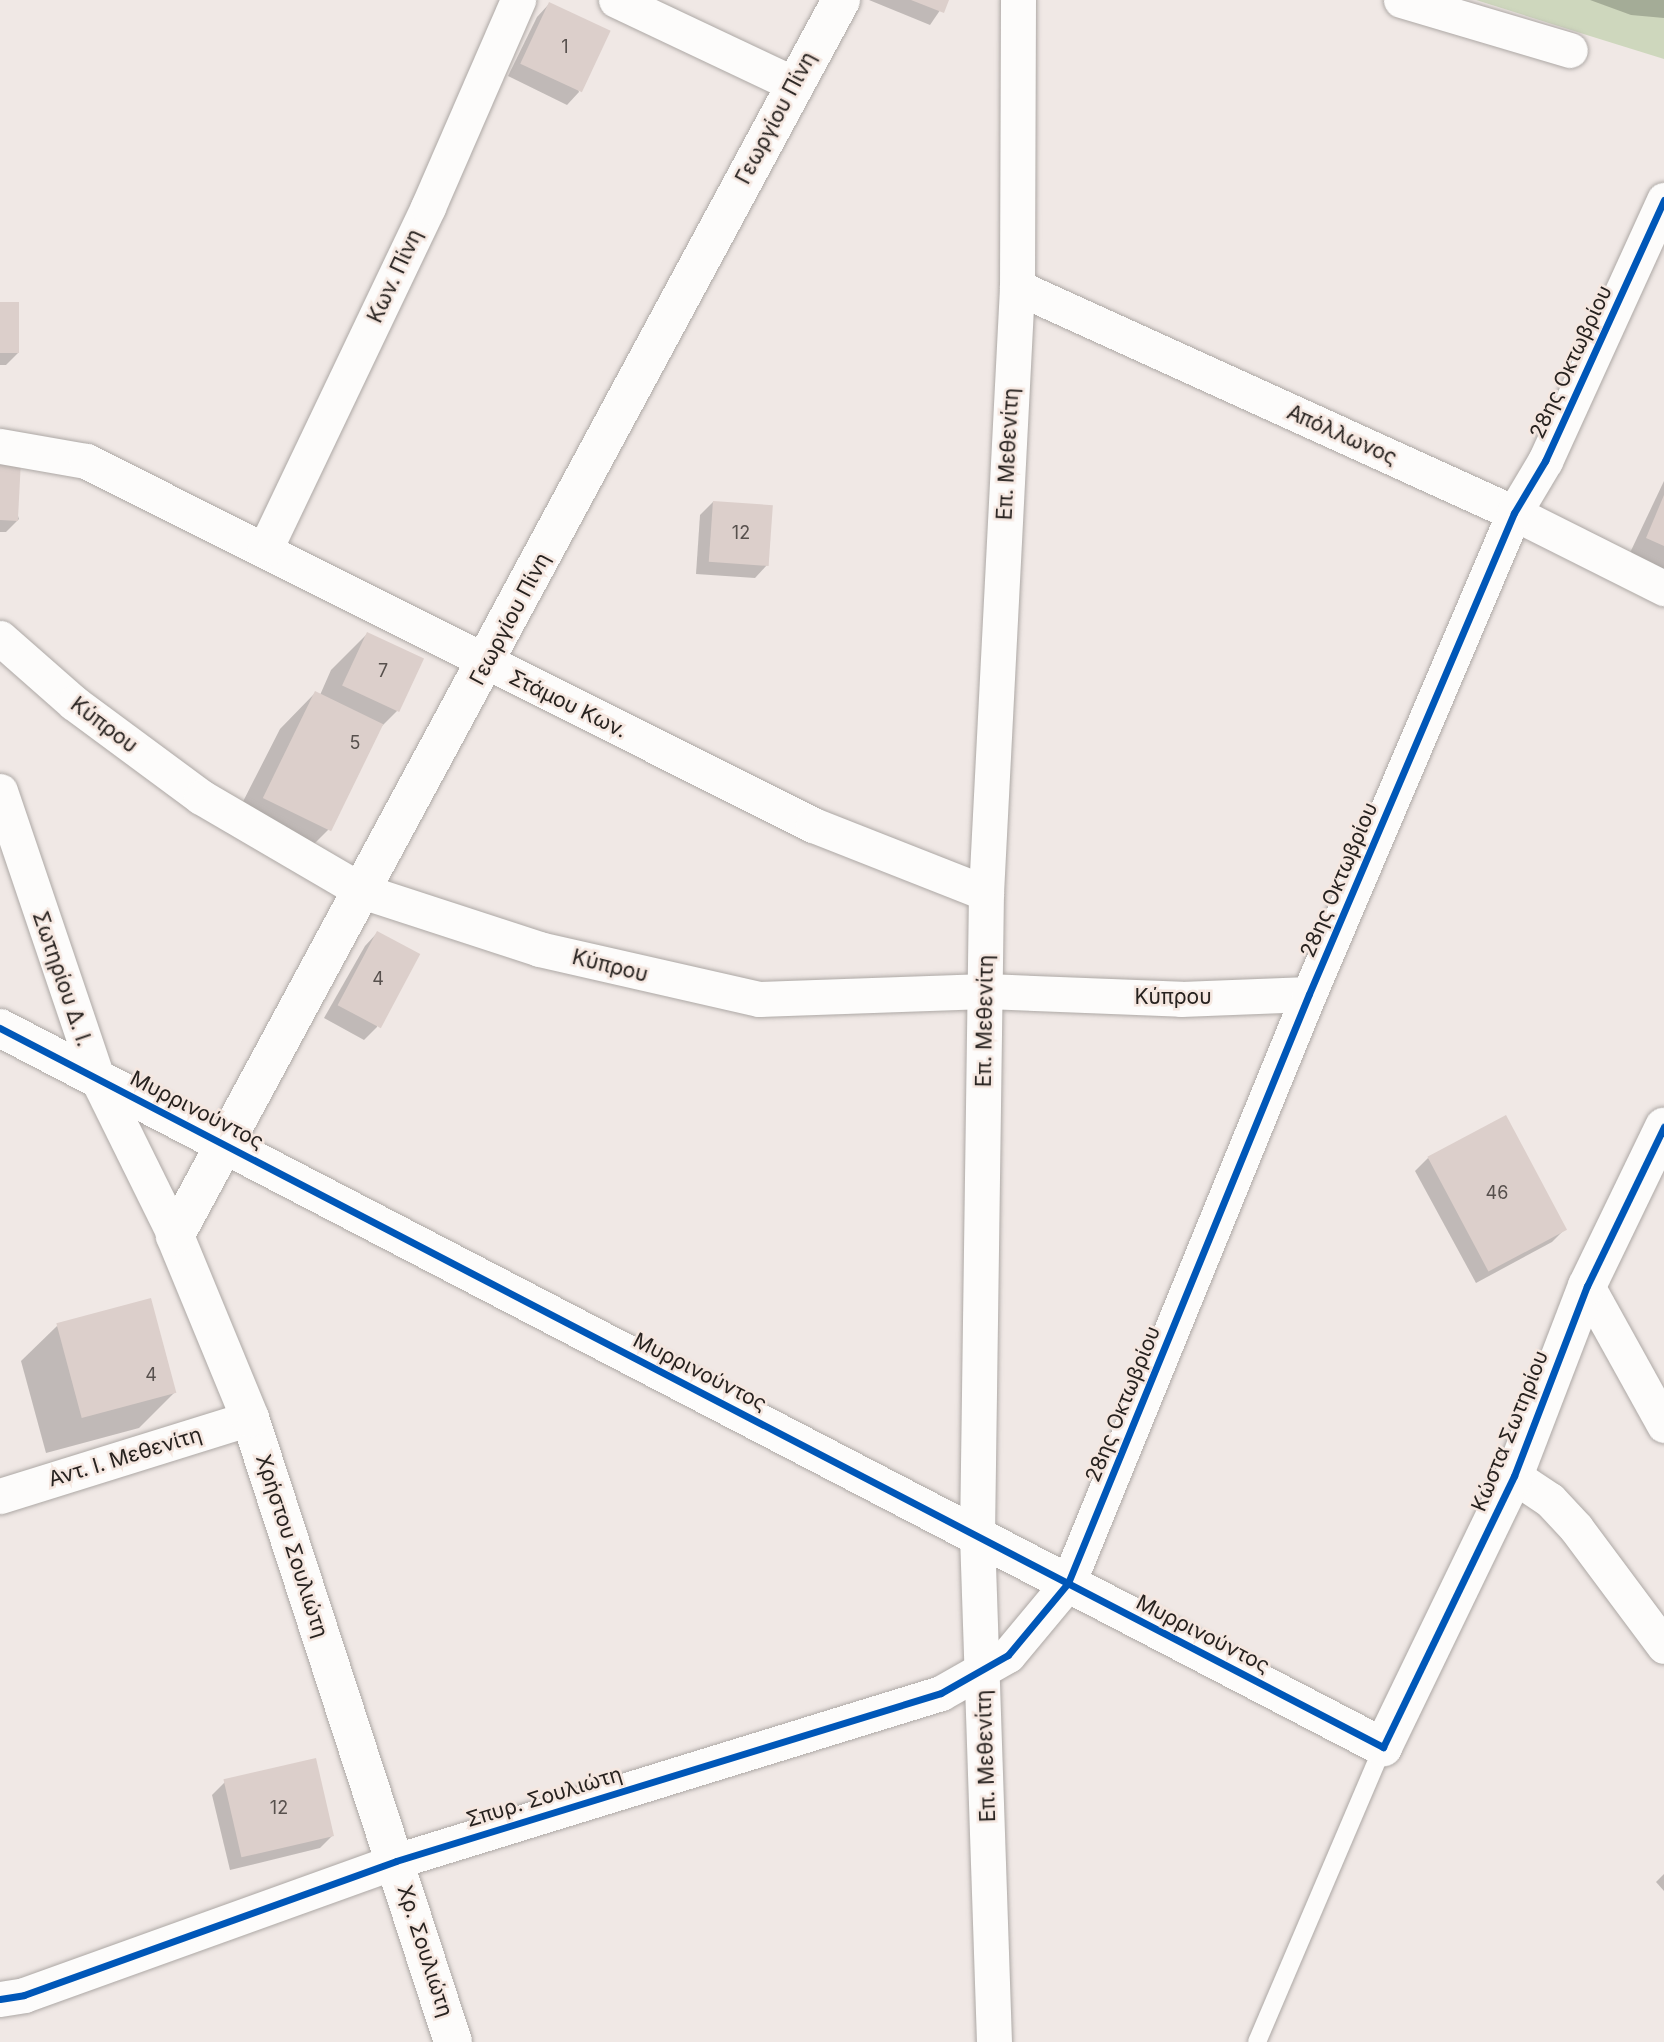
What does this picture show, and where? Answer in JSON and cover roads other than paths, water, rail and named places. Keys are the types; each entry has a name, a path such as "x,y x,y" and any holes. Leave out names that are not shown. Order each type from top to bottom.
{"street":[{"name":"Κων. Πίνη","path":"265,549 428,207 518,0"},
{"path":"616,0 794,84"},
{"name":"Γεωργίου Πίνη","path":"175,1236 486,664 841,0"},
{"name":"Επ. Μεθενίτη","path":"994,2042 984,1673 977,1536 986,893 1017,287 1018,0"},
{"path":"1401,0 1570,50"},
{"name":"28ης Οκτωβρίου","path":"1068,1583 1309,994 1514,513 1545,461 1664,200"},
{"name":"Απόλλωνος","path":"1017,287 1514,513 1664,588"},
{"name":"Στάμου Κων.","path":"0,446 86,461 265,549 486,664 813,825 986,893"},
{"name":"Κύπρου","path":"0,638 74,703 201,797 362,891 539,949 759,999 986,991 1181,999 1309,994"},
{"name":"Σωτηρίου Δ. Ι.","path":"0,792 97,1078 175,1236"},
{"name":"Μυρρινούντος","path":"0,1028 1384,1747"},
{"name":"Κώστα Σωτηρίου","path":"1384,1747 1514,1476 1587,1286 1664,1127"},
{"name":"Χρήστου Σουλιώτη","path":"175,1236 250,1418 396,1861"},
{"path":"1587,1286 1664,1425"},
{"name":"Αντ. Ι. Μεθενίτη","path":"0,1496 250,1418"},
{"path":"1514,1476 1550,1500 1576,1528 1664,1646"},
{"name":"Σπυρ. Σουλιώτη","path":"0,1999 24,1995 396,1861 941,1693 984,1673 1008,1655 1068,1583"},
{"name":"Χρ. Σουλιώτη","path":"396,1861 453,2042"}],"lane":[{"name":"Κώστα Σωτηρίου","path":"1257,2042 1384,1747"}]}
